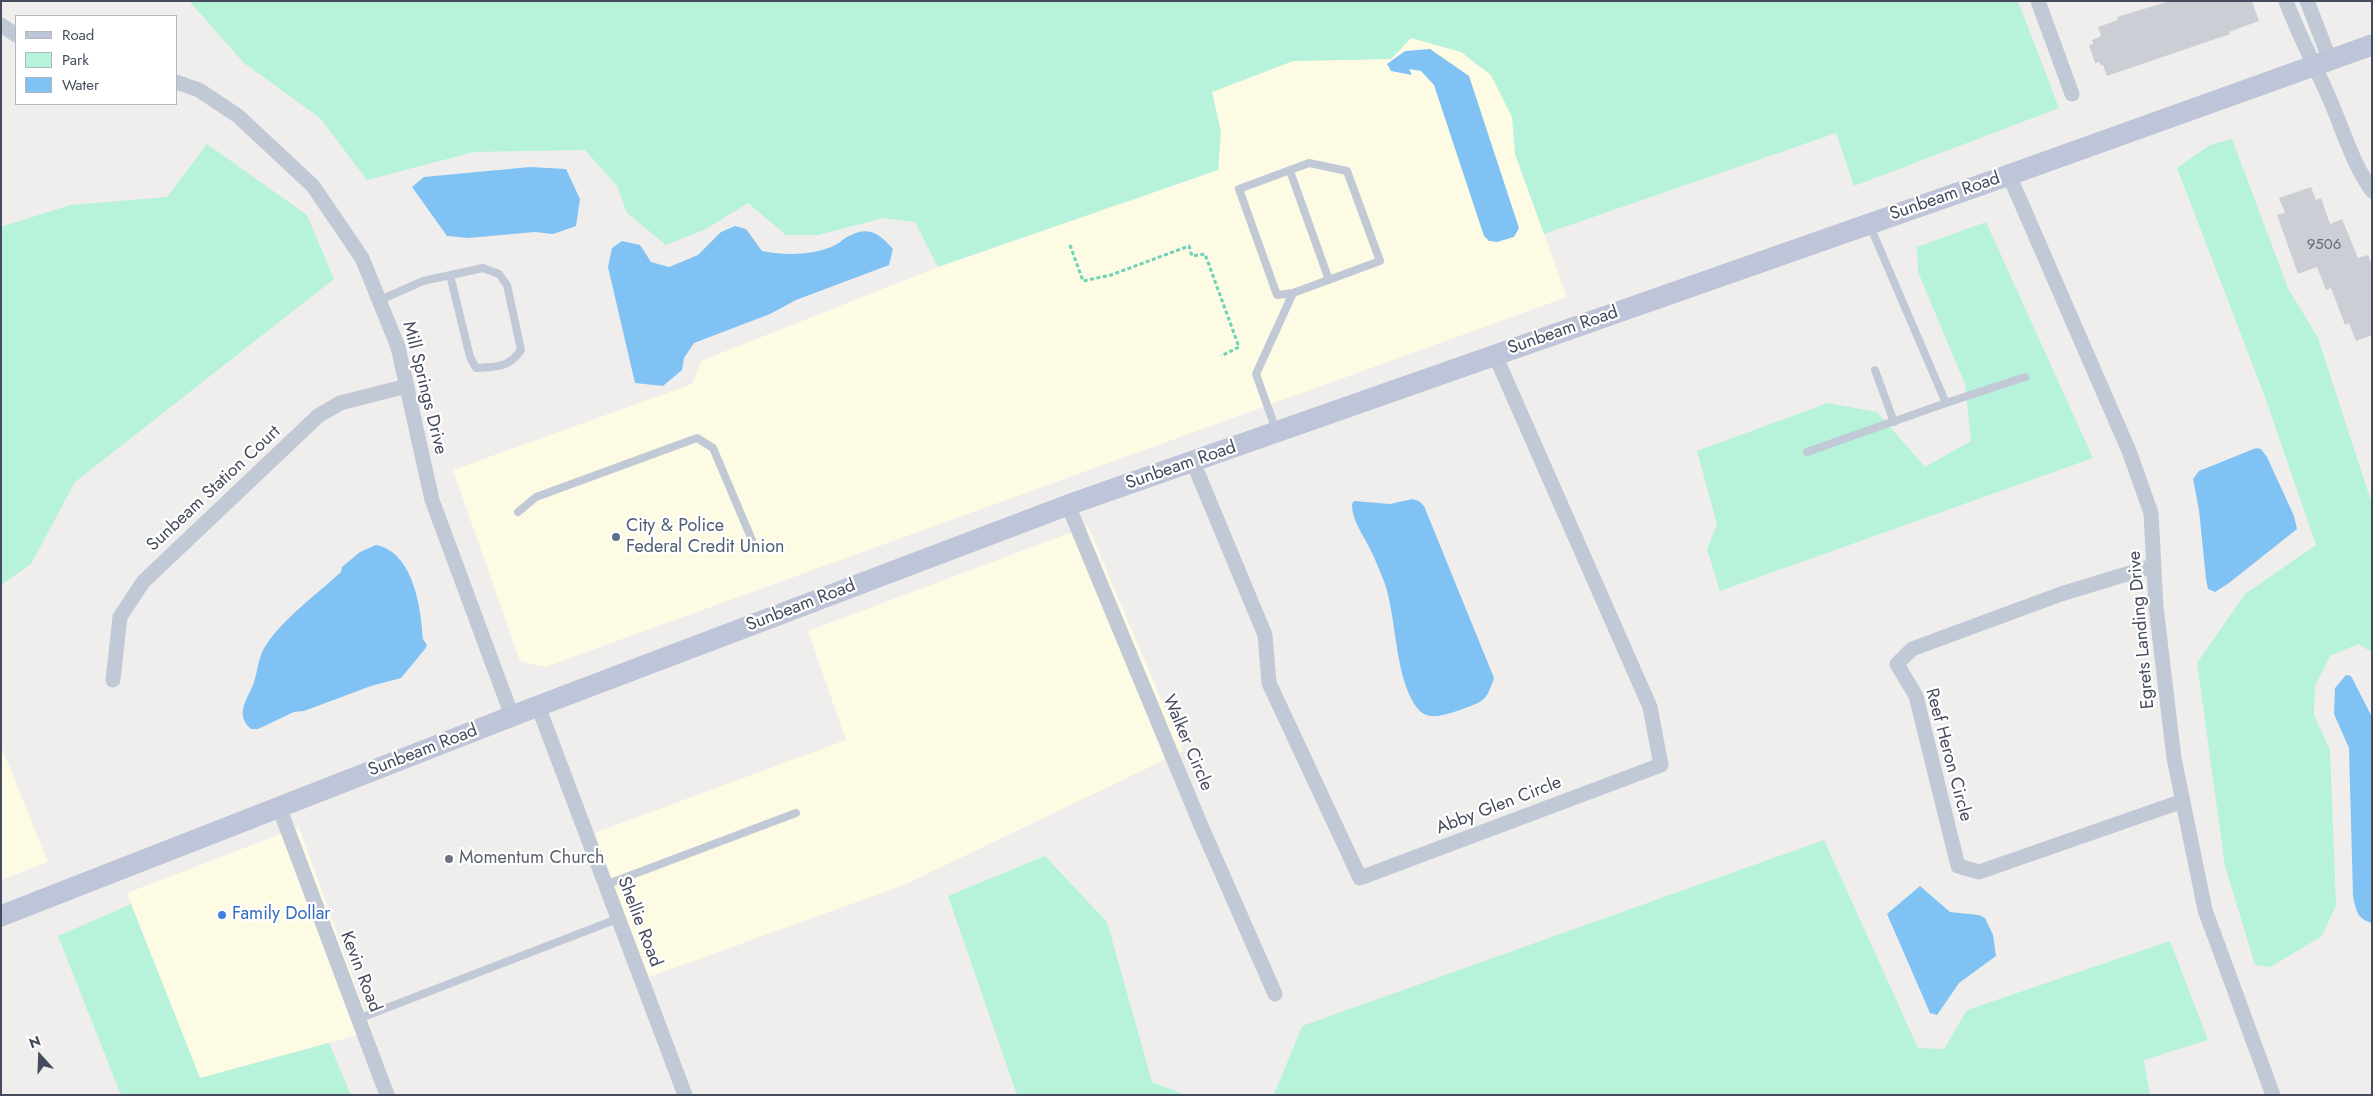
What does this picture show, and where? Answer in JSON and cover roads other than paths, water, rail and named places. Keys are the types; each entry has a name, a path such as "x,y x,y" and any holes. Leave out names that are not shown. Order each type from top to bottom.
{"street":[{"path":"2038,1 2072,94"},
{"path":"2286,1 2321,63"},
{"path":"2307,1 2327,93 2358,171 2372,192"},
{"path":"1,25 15,34"},
{"name":"Sunbeam Road","path":"1,916 512,716 1068,505 2009,175 2372,45"},
{"name":"Mill Springs Drive","path":"178,83 198,90 238,116 313,186 362,258 398,347 432,500 512,716"},
{"name":"Egrets Landing Drive","path":"2009,175 2129,451 2151,513 2156,607 2174,758 2205,910 2273,1095"},
{"name":"Abby Glen Circle","path":"1193,462 1266,635 1269,684 1360,878 1661,765 1650,707 1495,355"},
{"name":"Sunbeam Station Court","path":"113,680 120,617 143,582 318,416 340,403 407,386"},
{"name":"Walker Circle","path":"1068,505 1202,828 1275,994"},
{"name":"Reef Heron Circle","path":"2154,566 2060,594 1912,649 1898,664 1916,696 1958,866 1979,872 2184,801"},
{"name":"Shellie Road","path":"538,706 604,885 685,1095"},
{"name":"Kevin Road","path":"279,806 387,1095"}],"lane":[{"path":"1309,164 1347,170 1380,261 1329,280 1293,293 1277,295 1240,189 1309,164"},
{"path":"1290,171 1329,280"},
{"path":"1869,224 1946,403"},
{"path":"380,300 424,281 450,275 483,268 499,274 507,285 521,350 514,360 500,366 476,368 470,357 450,275"},
{"path":"1277,432 1256,374 1293,293"},
{"path":"1875,370 1894,422"},
{"path":"1807,452 2025,377"},
{"path":"518,512 536,497 697,438 713,448 752,540"},
{"path":"604,885 796,813"},
{"path":"358,1019 617,919"}],"water":[{"path":"1430,49 1469,76 1519,228 1514,237 1497,242 1489,241 1484,236 1434,85 1421,71 1409,69 1412,75 1391,71 1387,64 1405,51"},
{"path":"530,167 566,169 580,199 576,226 553,234 535,232 468,238 447,236 412,187 424,177"},
{"path":"735,226 746,229 762,251 788,254 814,252 833,246 854,233 867,231 878,235 893,249 889,265 796,300 770,314 694,343 684,358 682,370 663,386 635,383 608,267 612,248 622,241 640,245 651,262 669,267 698,255 721,232"},
{"path":"2256,448 2261,449 2267,457 2294,516 2297,529 2215,592 2208,589 2206,579 2199,510 2193,479 2199,471"},
{"path":"1412,499 1419,501 1424,506 1494,678 1489,692 1483,700 1460,710 1438,716 1422,713 1410,697 1401,667 1385,584 1352,510 1354,501 1390,504"},
{"path":"376,545 389,550 399,558 407,569 417,597 423,639 427,645 425,649 401,678 371,686 304,711 294,712 258,729 251,729 246,724 243,708 253,685 261,654 266,645 291,616 341,572 342,567 360,552"},
{"path":"2346,675 2351,676 2372,717 2372,923 2360,916 2356,910 2353,896 2349,748 2334,714 2335,688"},
{"path":"1920,886 1950,912 1979,915 1985,918 1993,935 1996,956 1959,983 1937,1015 1930,1013 1887,914"}],"place":[{"name":"City & Police Federal Credit Union","path":"616,537"},
{"name":"Momentum Church","path":"449,859"},
{"name":"Family Dollar","path":"222,915"}]}
